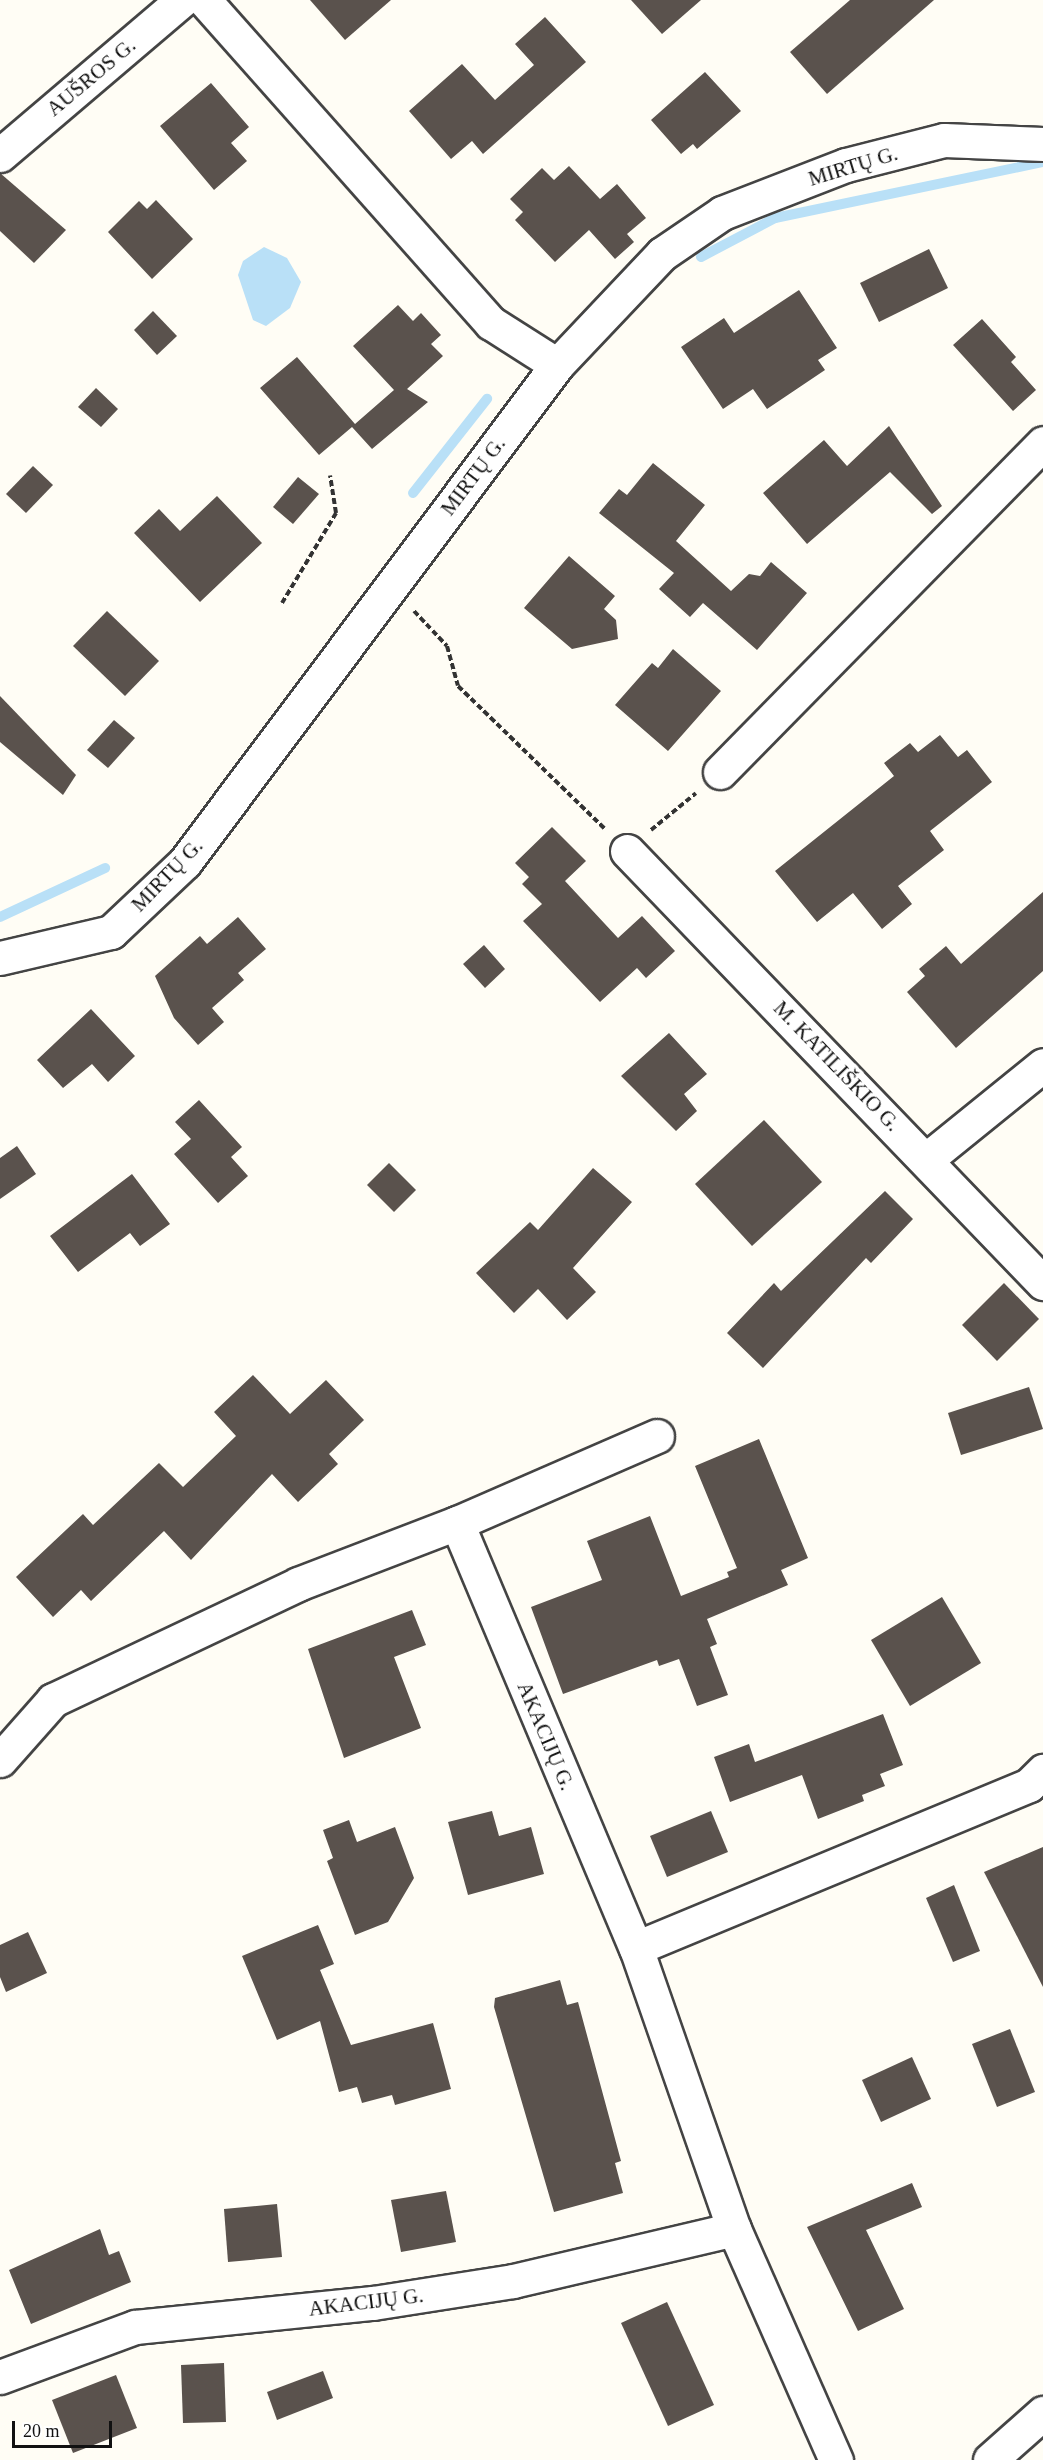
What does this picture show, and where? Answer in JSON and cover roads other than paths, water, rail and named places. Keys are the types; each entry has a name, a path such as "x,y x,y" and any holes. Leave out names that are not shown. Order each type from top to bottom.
{"street":[{"name":"AUŠROS G.","path":"0,155 182,0"},
{"path":"204,0 491,323 557,365"},
{"name":"MIRTŲ G.","path":"0,958 111,932 186,862 557,365 662,254 722,213 846,165 944,140 1043,144"},
{"path":"720,772 1043,443"},
{"name":"M. KATILIŠKIO G.","path":"627,851 927,1159 1030,1275 1043,1283"},
{"path":"927,1159 1043,1065"},
{"path":"0,1760 53,1700 298,1584 457,1523 657,1436"},
{"name":"AKACIJŲ G.","path":"457,1523 636,1948 734,2229 836,2460"},
{"path":"636,1948 1029,1785 1043,1771"},
{"name":"AKACIJŲ G.","path":"0,2377 135,2327 373,2303 502,2283 734,2229"},
{"path":"990,2460 1043,2413"}],"water":[{"path":"264,247 287,258 301,282 290,308 266,326 253,320 238,275 243,261"}],"waterway":[{"path":"701,257 775,218 1043,162"},
{"path":"413,493 487,399"},
{"path":"0,917 105,868"}]}
